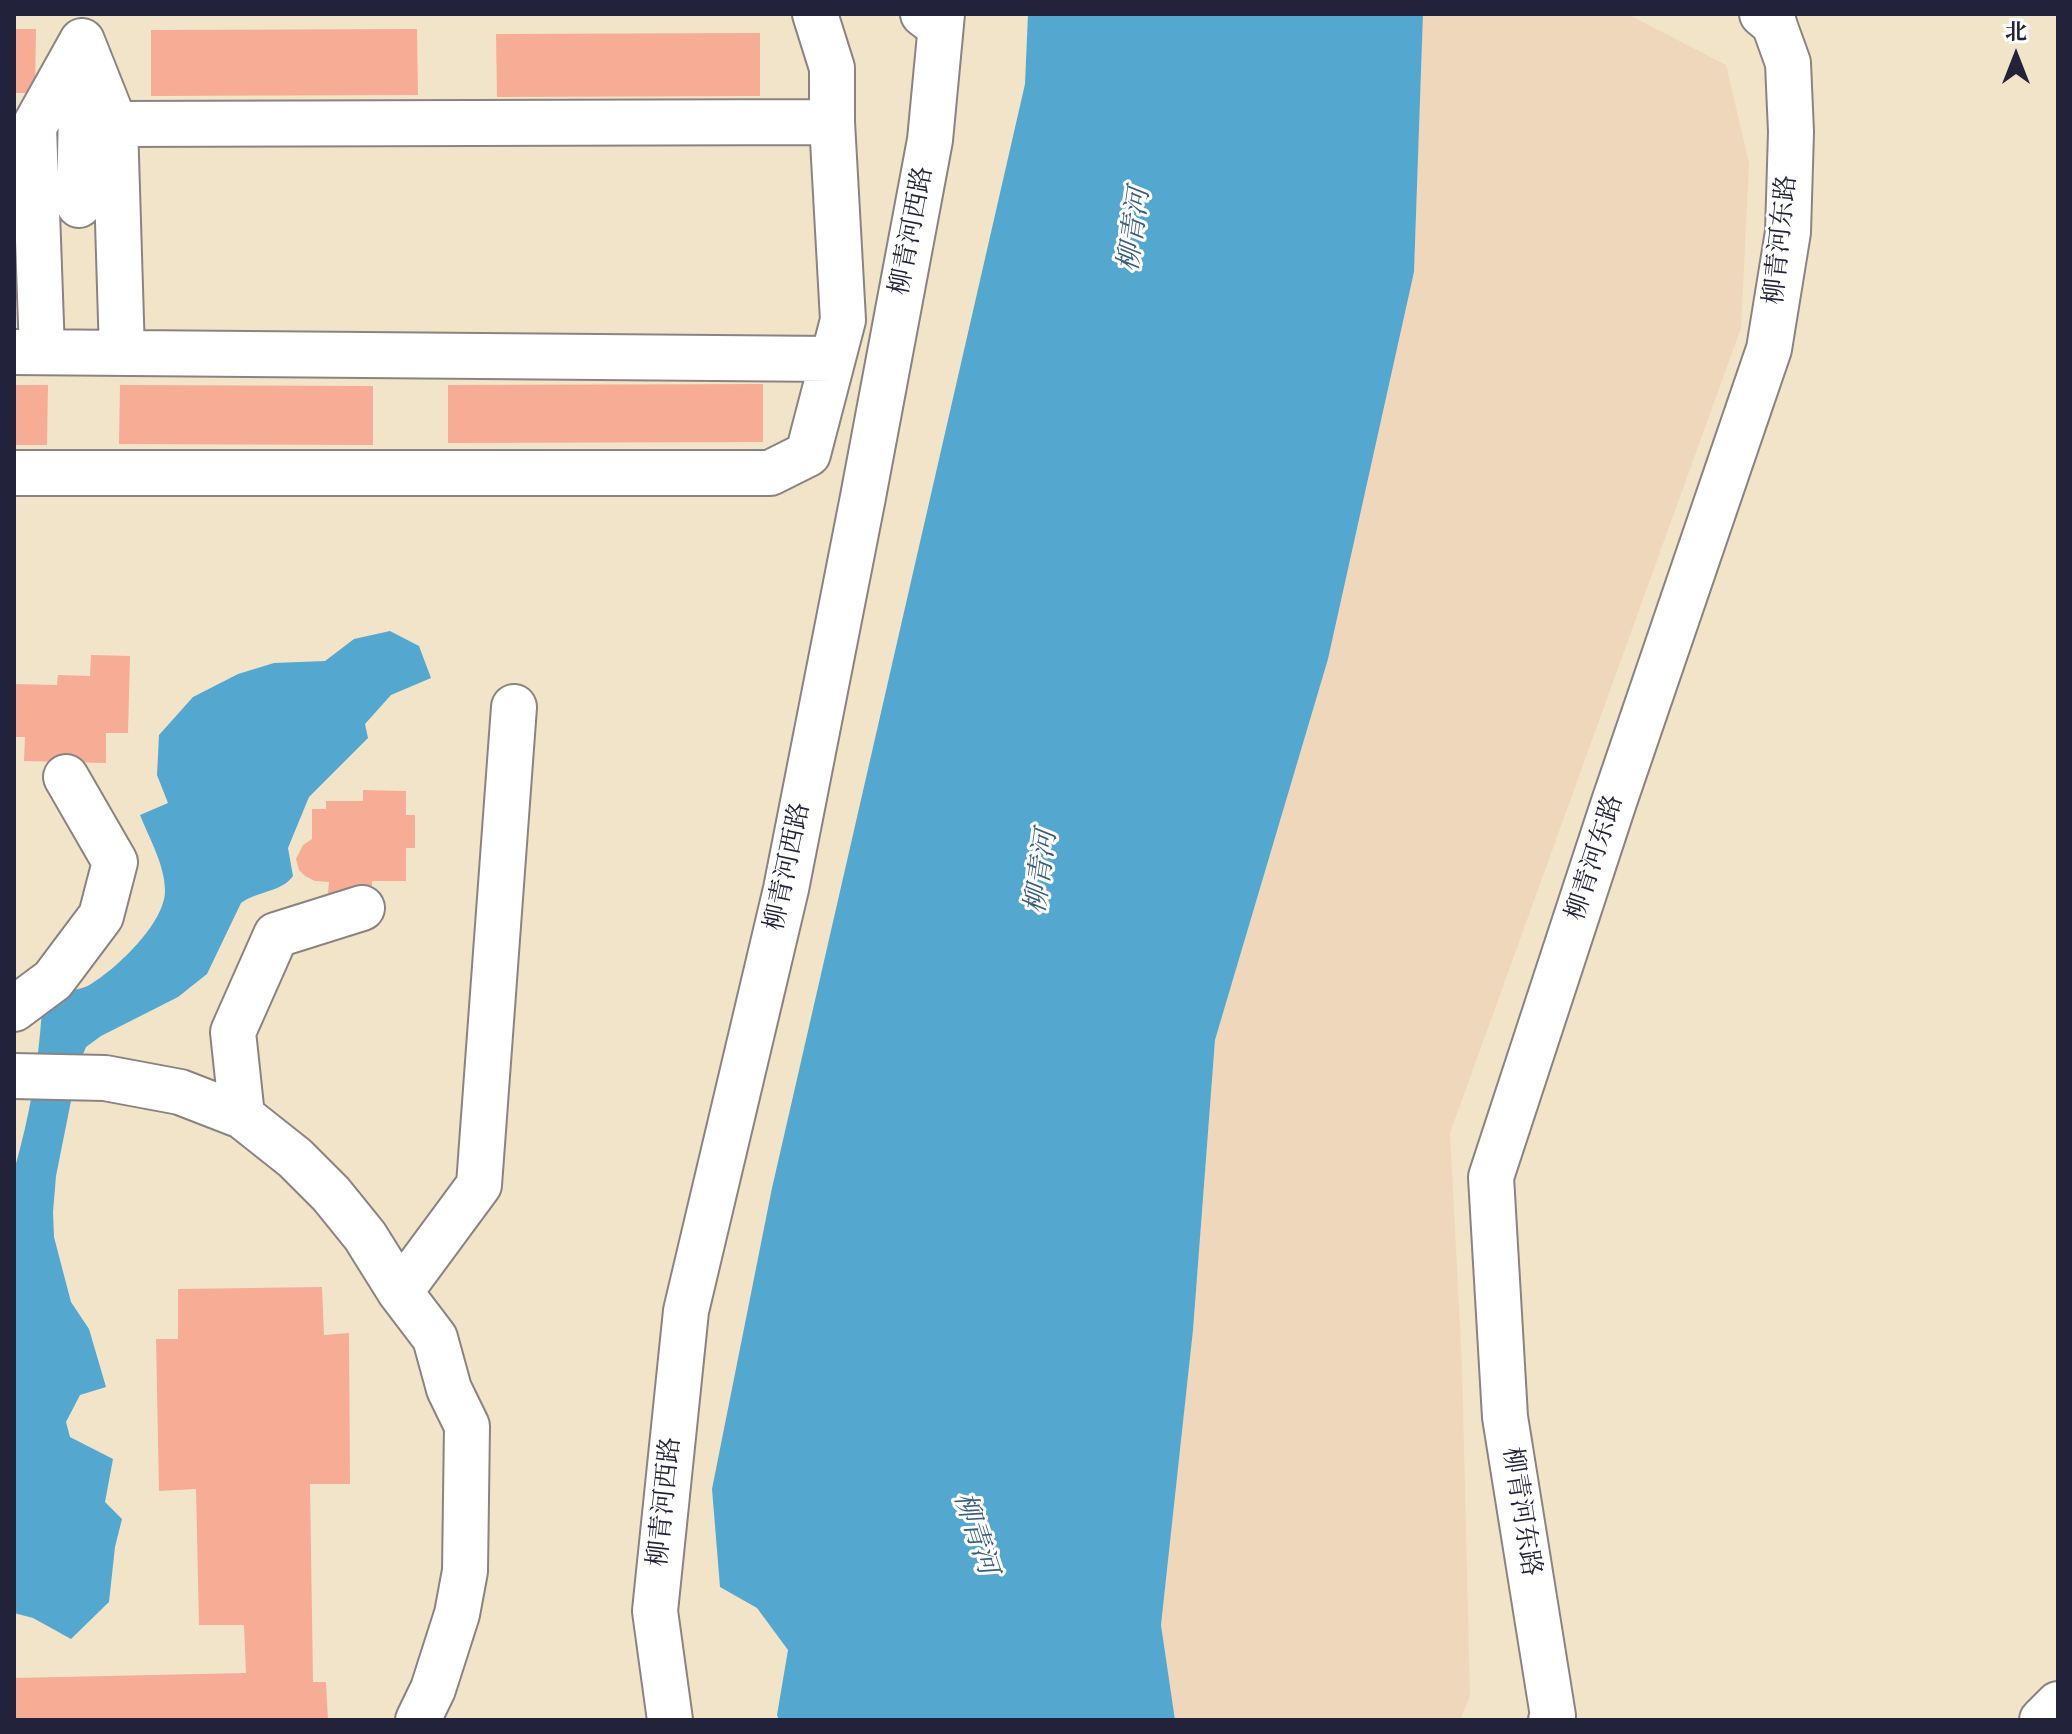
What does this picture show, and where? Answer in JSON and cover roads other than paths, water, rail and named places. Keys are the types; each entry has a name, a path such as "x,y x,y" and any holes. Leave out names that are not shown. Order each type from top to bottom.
{"street":[{"path":"14,473 770,473 808,454 843,320 832,68 815,14"},
{"name":"柳青河东路","path":"1551,1720 1553,1716 1505,1417 1491,1177 1614,802 1769,349 1788,232 1791,132 1788,63 1769,17"},
{"name":"柳青河西路","path":"670,1720 655,1611 686,1311 786,889 930,140 935,18"},
{"path":"81,27 24,127 28,352 832,359"},
{"path":"81,27 115,124 122,353"},
{"path":"79,205 81,27"},
{"path":"115,124 832,122"},
{"path":"400,1292 479,1185 514,707"},
{"path":"14,1009 53,980 101,916 115,862 66,777"},
{"path":"242,1116 233,1032 276,935 362,908"},
{"path":"14,1076 105,1078 180,1092 242,1116 295,1158 331,1194 365,1236 400,1292 435,1338 449,1389 467,1426 465,1571 457,1614 433,1689 418,1720"},
{"path":"2042,1720 2058,1704"}],"water":[{"name":"柳青河","path":"1028,14 1423,14 1414,272 1328,659 1215,1040 1193,1330 1161,1625 1175,1720 779,1720 777,1715 788,1650 757,1608 720,1587 712,1489 772,1188 1025,84"},
{"path":"390,631 419,646 431,678 391,695 365,724 368,738 309,797 288,848 293,876 282,885 241,903 207,974 178,997 101,1036 86,1047 78,1066 56,1176 54,1237 71,1302 89,1329 106,1387 80,1395 66,1422 70,1437 113,1459 105,1502 122,1519 115,1547 109,1602 71,1639 33,1618 14,1613 14,1171 32,1091 42,1010 60,995 88,986 113,968 137,944 157,917 163,904 164,881 140,815 168,803 157,775 159,735 193,697 238,674 274,663 325,661 354,639"}]}
